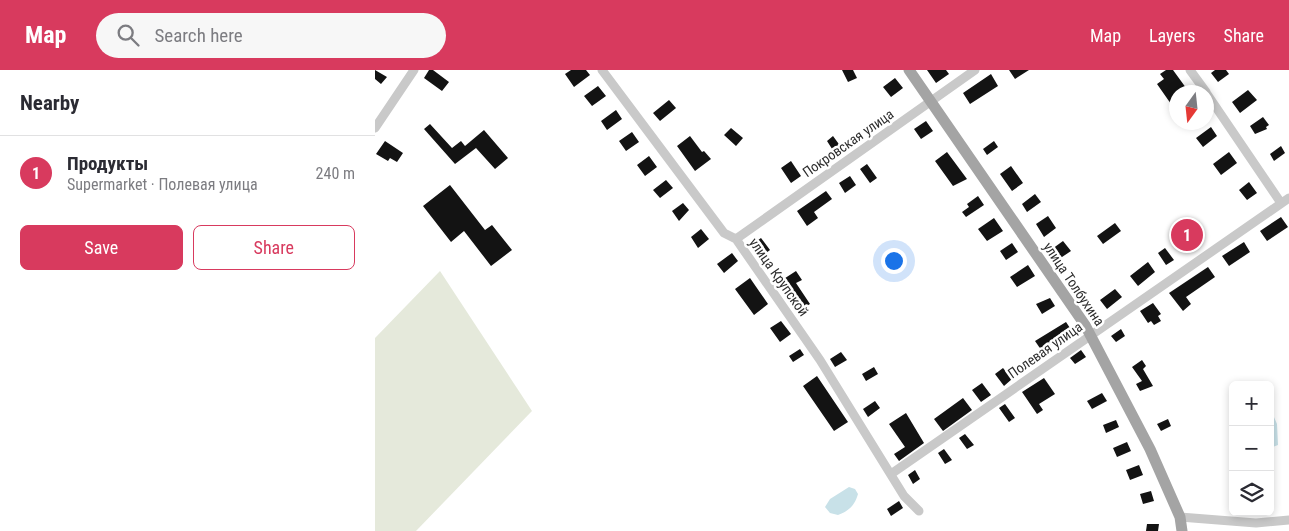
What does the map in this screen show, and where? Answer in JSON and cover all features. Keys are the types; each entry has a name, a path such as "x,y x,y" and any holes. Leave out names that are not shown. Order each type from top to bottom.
{"main road":[{"name":"улица Толбухина","path":"909,70 1091,335 1150,449 1181,517 1182,531"}],"street":[{"path":"375,128 414,70"},
{"name":"улица Крупской","path":"602,70 724,233 736,239 819,360 905,496 919,511"},
{"name":"Покровская улица","path":"736,239 975,70"},
{"path":"1190,70 1200,85"},
{"path":"1214,104 1286,201"},
{"name":"Полевая улица","path":"891,474 1286,201"},
{"path":"1181,517 1256,523 1289,520"}],"shaded area":[{"path":"440,271 532,411 416,531 375,531 375,338"}],"water":[{"path":"1274,417 1277,424 1278,445 1274,446"},
{"path":"849,487 855,489 858,494 853,504 845,512 838,515 830,513 825,507 830,499"}],"building":[{"path":"375,70 387,77 381,84 375,79"},
{"path":"429,70 433,70 449,82 442,91 424,78"},
{"path":"571,70 586,70 590,75 574,87 565,74"},
{"path":"842,70 853,70 857,78 848,82"},
{"path":"927,70 946,70 949,74 936,83"},
{"path":"1009,70 1029,70 1015,79"},
{"path":"1166,70 1173,70 1184,85 1169,85 1169,101 1157,84 1164,79 1160,74"},
{"path":"1215,70 1226,70 1229,74 1218,82 1211,73"},
{"path":"991,74 998,86 970,104 963,93"},
{"path":"895,78 903,88 891,97 883,87"},
{"path":"598,86 606,96 592,106 584,96"},
{"path":"1248,90 1257,100 1240,113 1232,102"},
{"path":"669,100 676,108 660,121 653,113"},
{"path":"616,110 622,119 607,130 601,121"},
{"path":"1263,117 1269,125 1266,127 1267,129 1255,134 1250,126"},
{"path":"926,121 933,131 921,139 914,129"},
{"path":"430,124 452,148 461,141 465,146 484,130 508,158 495,169 476,148 455,164 424,129"},
{"path":"731,128 743,138 736,146 724,135"},
{"path":"1207,130 1213,130 1217,136 1203,147 1196,138"},
{"path":"632,132 639,142 626,151 619,141"},
{"path":"690,136 702,152 704,151 711,159 695,171 677,146"},
{"path":"833,136 841,147 834,152 827,141"},
{"path":"385,141 403,153 397,162 390,158 388,161 376,154"},
{"path":"994,141 998,147 987,155 983,149"},
{"path":"1281,146 1285,153 1274,161 1270,154"},
{"path":"947,152 967,179 953,186 935,161"},
{"path":"1229,152 1237,163 1221,175 1213,164"},
{"path":"649,156 657,167 645,176 637,165"},
{"path":"791,161 801,176 791,183 781,168"},
{"path":"867,164 877,178 870,183 860,169"},
{"path":"1011,166 1023,183 1012,191 1000,174"},
{"path":"850,176 856,185 845,193 839,183"},
{"path":"666,180 673,188 660,198 653,190"},
{"path":"1249,182 1257,193 1247,200 1239,190"},
{"path":"450,185 485,230 492,225 512,250 491,266 464,231 451,242 423,206"},
{"path":"826,191 832,199 814,212 818,218 807,226 797,211"},
{"path":"1035,194 1041,202 1027,212 1022,204"},
{"path":"978,196 984,205 966,217 962,212 969,207 967,204"},
{"path":"683,203 689,210 679,221 672,211"},
{"path":"1048,216 1056,228 1044,237 1036,224"},
{"path":"1281,217 1288,227 1267,241 1260,231"},
{"path":"994,218 1003,231 987,241 978,229"},
{"path":"1186,221 1199,241 1188,249 1174,229"},
{"path":"1115,223 1121,231 1103,244 1097,236"},
{"path":"701,229 709,239 698,248 691,237"},
{"path":"761,238 770,250 766,253 772,261 766,265 751,245"},
{"path":"1063,241 1071,251 1059,259 1052,249"},
{"path":"1244,242 1250,252 1229,266 1222,256"},
{"path":"1012,243 1018,252 1006,260 1000,251"},
{"path":"1165,248 1174,260 1166,265 1158,253"},
{"path":"732,253 738,261 724,273 717,264"},
{"path":"1148,262 1155,272 1138,286 1130,276"},
{"path":"1028,265 1035,276 1017,287 1010,277"},
{"path":"1208,267 1215,277 1186,297 1191,304 1183,311 1169,293"},
{"path":"796,271 802,280 796,283 810,304 798,311 779,282"},
{"path":"750,278 768,304 754,315 735,289"},
{"path":"1115,289 1122,297 1107,309 1100,300"},
{"path":"1050,298 1055,306 1042,314 1036,304"},
{"path":"1153,303 1161,314 1158,316 1161,321 1154,325 1151,321 1148,323 1140,311"},
{"path":"781,321 791,334 780,342 770,328"},
{"path":"1066,322 1072,331 1048,346 1052,353 1046,357 1035,341"},
{"path":"1121,329 1125,336 1116,342 1111,336"},
{"path":"800,349 804,355 793,362 789,356"},
{"path":"1081,350 1086,357 1075,364 1070,358"},
{"path":"841,352 847,360 835,367 830,359"},
{"path":"1142,360 1146,366 1143,369 1153,386 1140,391 1136,384 1142,381 1132,367"},
{"path":"874,367 878,374 866,381 862,374"},
{"path":"1003,368 1012,379 1004,386 995,374"},
{"path":"817,376 848,422 834,431 803,386"},
{"path":"1044,378 1055,394 1039,404 1043,410 1037,414 1022,392"},
{"path":"982,383 991,395 981,402 972,390"},
{"path":"1102,393 1107,401 1092,409 1087,401"},
{"path":"963,398 972,410 943,431 934,419"},
{"path":"875,401 880,408 868,417 863,409"},
{"path":"1005,404 1015,418 1009,422 999,408"},
{"path":"906,413 924,443 899,461 894,454 905,447 889,424"},
{"path":"1168,419 1171,426 1161,431 1157,424"},
{"path":"1116,420 1119,427 1106,433 1103,425"},
{"path":"965,434 974,445 967,449 959,438"},
{"path":"1127,442 1131,451 1117,457 1113,448"},
{"path":"944,449 952,460 945,464 938,453"},
{"path":"1139,465 1143,475 1130,480 1126,470"},
{"path":"915,470 920,479 913,484 908,475"},
{"path":"1151,491 1154,501 1143,504 1140,494"},
{"path":"899,501 903,508 891,516 887,509"},
{"path":"1147,524 1159,524 1158,531 1146,531"}],"place":[{"name":"Продукты","path":"1187,235"}]}
